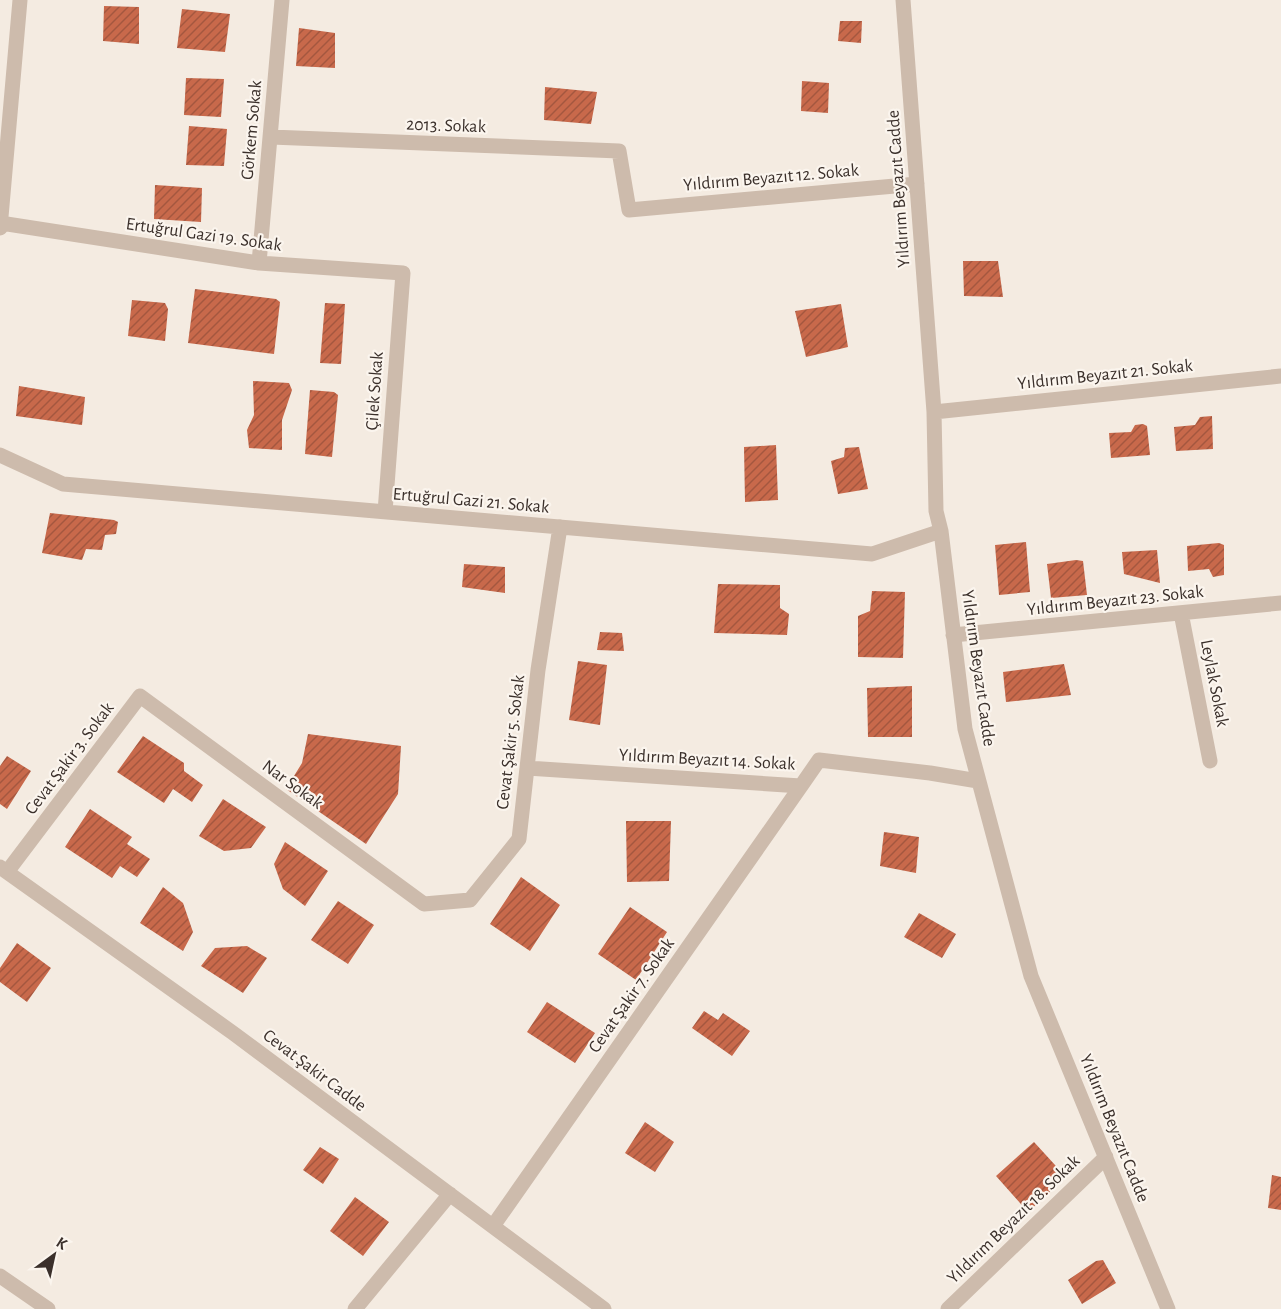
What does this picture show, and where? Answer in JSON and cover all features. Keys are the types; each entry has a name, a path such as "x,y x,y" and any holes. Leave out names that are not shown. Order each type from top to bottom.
{"street":[{"path":"0,225 20,0"},
{"name":"Görkem Sokak","path":"259,263 282,0"},
{"name":"Yıldırım Beyazıt Cadde","path":"903,0 934,412 936,510 941,531 965,729 1031,976 1168,1309"},
{"name":"2013. Sokak","path":"271,137 619,151 630,210"},
{"name":"Yıldırım Beyazıt 12. Sokak","path":"630,210 917,183"},
{"name":"Ertuğrul Gazi 19. Sokak","path":"0,225 259,263 403,273"},
{"name":"Çilek Sokak","path":"385,512 403,273"},
{"name":"Yıldırım Beyazıt 21. Sokak","path":"934,412 1281,376"},
{"name":"Ertuğrul Gazi 21. Sokak","path":"0,455 63,484 872,554 941,531"},
{"name":"Cevat Şakir 5. Sokak","path":"423,904 470,900 519,839 538,670 560,527"},
{"name":"Yıldırım Beyazıt 23. Sokak","path":"953,635 1281,603"},
{"name":"Leylak Sokak","path":"1181,613 1210,760"},
{"name":"Cevat Şakir 3. Sokak","path":"4,870 140,696"},
{"name":"Nar Sokak","path":"140,696 423,904"},
{"name":"Yıldırım Beyazıt 14. Sokak","path":"527,768 801,786 819,760 978,781"},
{"name":"Cevat Şakir 7. Sokak","path":"493,1226 801,786"},
{"name":"Cevat Şakir Cadde","path":"4,870 233,1034 604,1309"},
{"name":"Yıldırım Beyazıt 18. Sokak","path":"948,1309 1106,1157"},
{"path":"355,1309 450,1194"},
{"path":"0,1276 48,1309"}],"building":[{"path":"104,6 139,7 139,44 103,41"},
{"path":"182,9 230,14 225,52 177,48"},
{"path":"840,21 862,21 861,43 838,41"},
{"path":"299,28 335,33 335,68 296,66"},
{"path":"186,78 224,79 221,117 184,115"},
{"path":"802,81 829,83 828,113 801,111"},
{"path":"545,87 597,92 591,124 544,120"},
{"path":"189,126 227,129 224,166 186,165"},
{"path":"155,185 202,188 201,222 154,219"},
{"path":"963,261 998,261 1003,297 964,296"},
{"path":"195,289 276,299 280,302 274,354 188,343"},
{"path":"132,300 165,303 168,309 165,341 128,336"},
{"path":"325,303 345,304 341,364 320,363"},
{"path":"841,304 848,347 806,357 795,311"},
{"path":"253,381 289,383 292,390 282,420 282,450 249,448 247,430 254,415"},
{"path":"19,386 85,397 82,425 16,416"},
{"path":"310,390 334,392 338,395 332,457 305,454"},
{"path":"1212,416 1213,449 1176,451 1174,427 1195,425 1200,417"},
{"path":"1135,425 1147,426 1150,455 1111,458 1109,433 1131,432"},
{"path":"776,445 778,500 745,502 744,447"},
{"path":"859,447 868,489 838,494 831,461 844,457 845,448"},
{"path":"50,513 114,520 118,522 116,534 105,535 102,550 86,549 82,560 42,553"},
{"path":"1026,542 1030,592 999,595 995,545"},
{"path":"1219,543 1224,545 1224,575 1213,577 1209,569 1188,571 1187,546"},
{"path":"1157,550 1160,583 1124,574 1122,552"},
{"path":"1083,561 1087,595 1051,598 1047,564"},
{"path":"464,564 505,567 505,593 462,587"},
{"path":"718,584 780,585 780,608 789,614 787,635 714,633"},
{"path":"872,591 905,592 903,658 858,657 858,616 870,611"},
{"path":"600,632 622,633 624,651 597,650"},
{"path":"578,661 607,665 600,725 569,720"},
{"path":"1064,664 1071,695 1006,702 1003,672"},
{"path":"912,686 912,737 868,737 867,688"},
{"path":"308,734 401,746 398,794 366,844 286,789 302,763"},
{"path":"143,736 184,763 184,771 203,785 192,802 173,789 164,803 117,772"},
{"path":"7,756 31,771 7,809 0,804 0,766"},
{"path":"223,799 266,827 251,848 224,851 199,836"},
{"path":"90,809 132,837 127,844 150,859 137,877 120,866 112,878 65,847"},
{"path":"626,821 671,821 669,881 627,882"},
{"path":"884,832 919,837 916,873 880,866"},
{"path":"285,842 328,871 305,906 283,889 274,864"},
{"path":"521,877 560,905 530,951 490,924"},
{"path":"163,887 183,903 193,932 183,951 140,923"},
{"path":"338,901 374,925 348,964 311,940"},
{"path":"630,907 667,932 636,980 598,954"},
{"path":"919,913 956,934 942,958 904,937"},
{"path":"17,943 51,968 27,1002 0,982 0,968"},
{"path":"247,946 267,958 243,993 201,966 215,948"},
{"path":"547,1002 595,1033 575,1063 527,1032"},
{"path":"704,1011 718,1020 723,1013 750,1031 732,1056 692,1028"},
{"path":"645,1122 674,1142 655,1172 625,1153"},
{"path":"1034,1142 1066,1177 1028,1212 996,1176"},
{"path":"320,1147 339,1159 323,1184 303,1170"},
{"path":"1272,1175 1281,1177 1281,1210 1268,1208"},
{"path":"355,1197 389,1222 363,1256 330,1231"},
{"path":"1103,1260 1116,1283 1082,1304 1068,1280 1096,1261"}]}
